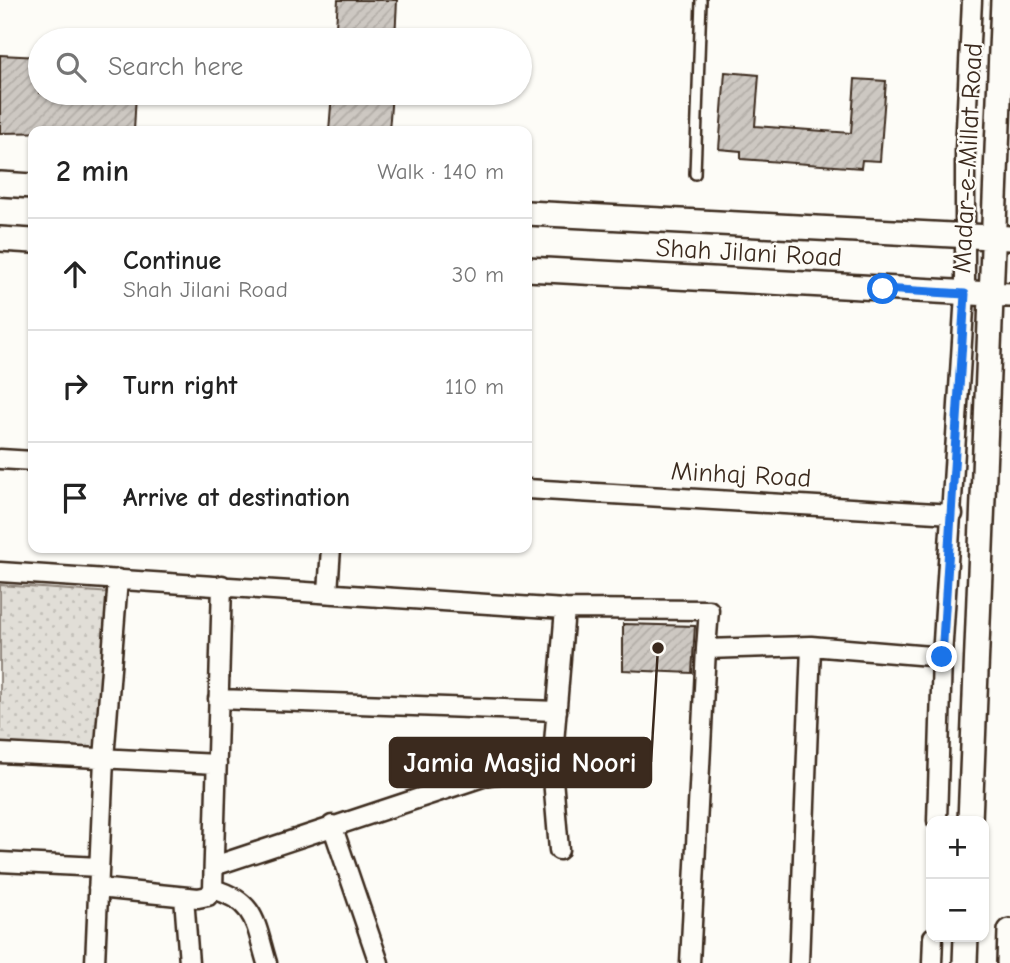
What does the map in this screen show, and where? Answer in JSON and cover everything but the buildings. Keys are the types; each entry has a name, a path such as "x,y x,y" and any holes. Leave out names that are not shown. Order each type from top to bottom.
{"street":[{"path":"937,816 942,657 965,294 965,149 972,0"},
{"name":"Madar-e-Millat Road","path":"970,816 1000,295 1003,0"},
{"path":"0,184 28,186"},
{"name":"Shah Jilani Road","path":"532,213 1001,238"},
{"path":"0,239 28,241"},
{"name":"Shah Jilani Road","path":"532,269 1000,295"},
{"path":"0,460 28,461"},
{"name":"Minhaj Road","path":"532,489 953,513"},
{"path":"328,592 331,553"},
{"path":"0,572 565,610 709,610 690,963"},
{"path":"95,963 104,759 118,579"},
{"path":"98,888 198,898 208,895 213,889 222,585"},
{"path":"559,850 552,767 565,610"},
{"path":"706,649 811,646 942,657"},
{"path":"799,963 811,646"},
{"path":"218,699 557,711"},
{"path":"0,753 217,764"},
{"path":"214,866 489,775 552,767"},
{"path":"332,825 379,963"},
{"path":"0,862 99,867"},
{"path":"213,889 232,895 249,909 267,963"},
{"path":"184,897 189,963"},
{"path":"1009,963 1010,931"},
{"path":"932,963 933,942"},
{"path":"965,963 966,942"}],"lane":[{"path":"695,174 701,0"}],"shaded area":[{"path":"0,585 112,593 102,748 0,744"}],"place":[{"name":"Jamia Masjid Noori","path":"658,648"}],"route":[{"path":"883,289 965,294 942,657"}]}
